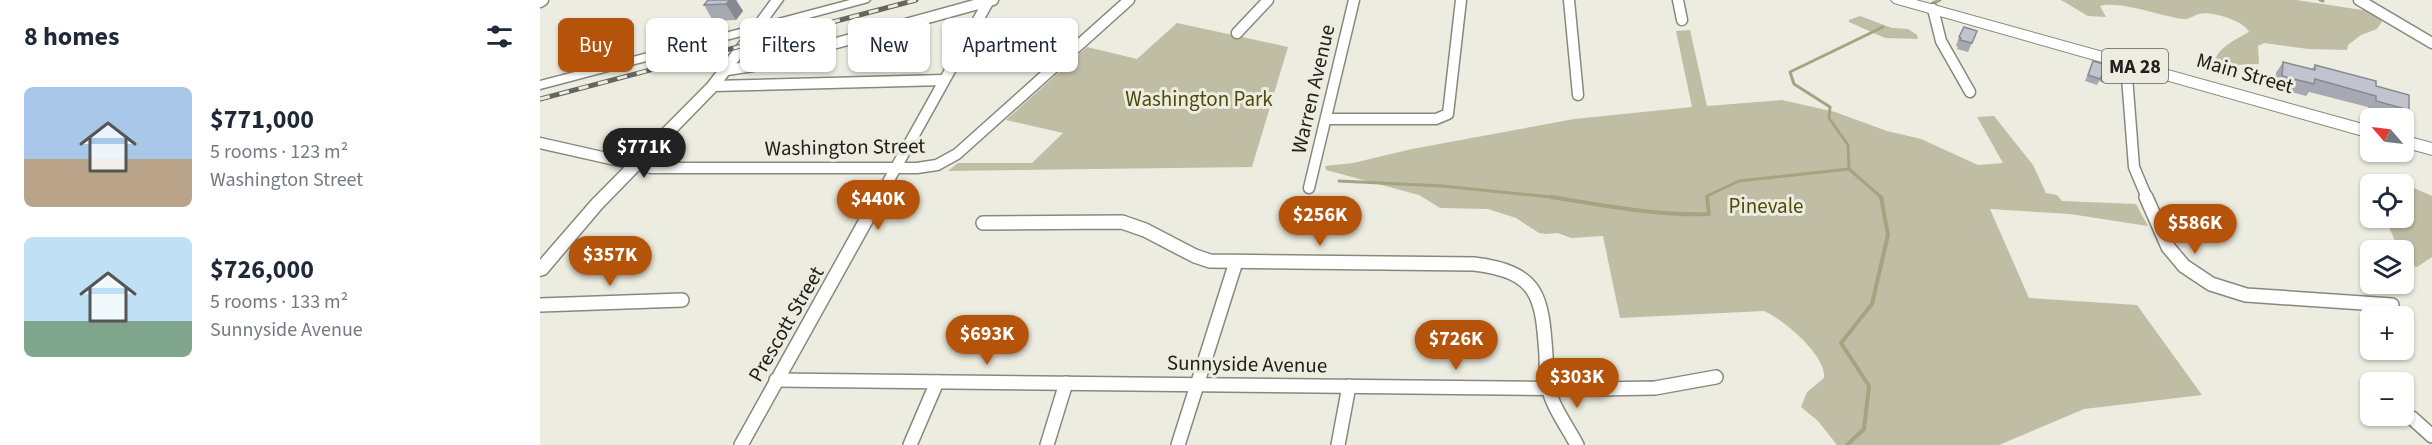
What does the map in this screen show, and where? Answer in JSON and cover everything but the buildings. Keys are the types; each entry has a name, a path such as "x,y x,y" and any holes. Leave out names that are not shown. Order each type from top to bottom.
{"main road":[{"name":"Main Street","path":"1899,0 2360,129"},
{"path":"2414,144 2432,149"}],"street":[{"path":"764,18 777,0"},
{"path":"795,18 864,0"},
{"name":"Washington Street","path":"540,143 634,166 895,169 930,166 955,156 1129,0"},
{"path":"1237,33 1268,0"},
{"name":"Warren Avenue","path":"1310,188 1354,0"},
{"path":"1326,118 1436,119 1446,116 1450,110 1461,0"},
{"path":"1569,0 1578,95"},
{"path":"1678,0 1682,20"},
{"path":"2360,0 2432,43"},
{"path":"836,43 991,1"},
{"name":"Prescott Street","path":"741,445 944,80 991,1"},
{"path":"1933,9 1933,19 1938,31 1970,92"},
{"path":"540,85 740,32"},
{"path":"728,69 740,51"},
{"path":"2126,63 2131,151 2136,174 2160,232 2184,266 2211,284 2246,295 2392,304"},
{"path":"540,270 590,212 725,72"},
{"path":"737,85 740,77 746,72"},
{"path":"713,86 944,80"},
{"path":"983,223 1116,221 1145,230 1204,260 1474,264 1508,270 1528,283 1540,301 1544,314 1548,388 1577,445"},
{"path":"1178,445 1236,262"},
{"path":"540,304 682,300"},
{"name":"Sunnyside Avenue","path":"776,380 1655,388 1716,377"},
{"path":"910,445 937,382"},
{"path":"1047,445 1066,383"},
{"path":"1338,445 1349,386"},
{"path":"2414,420 2432,436"}],"green space":[{"path":"2061,0 2296,0 2369,11 2383,20 2377,29 2361,35 2348,45 2347,50 2308,49 2264,43 2258,46 2259,64 2233,65 2214,63 2223,48 2249,32 2241,24 2227,17 2204,13 2182,19 2118,5 2100,6 2106,17 2088,16"},
{"path":"1860,16 1892,28 1908,29 1917,35 1918,39 1885,38 1849,22"},
{"name":"Washington Park","path":"1177,23 1288,47 1252,167 948,171 958,163 1032,163 1063,133 1006,120 1059,72 1078,72 1078,55 1087,47 1137,59"},
{"name":"Pinevale","path":"1690,30 1707,106 1782,100 1835,112 1887,131 1921,139 1978,165 2003,163 1977,117 1994,116 2033,165 2046,193 2057,195 2062,201 2136,204 2148,226 2070,214 1990,209 2029,298 2137,305 2202,395 2084,409 1999,445 1837,445 1818,421 1801,407 1807,392 1824,378 1819,359 1802,339 1772,315 1764,311 1620,318 1603,236 1571,238 1558,233 1539,233 1516,218 1488,209 1440,208 1419,195 1326,170 1325,166 1353,163 1412,149 1574,119 1692,107 1676,31"},
{"path":"2414,188 2432,196 2432,257 2417,267 2414,266 2414,240 2395,240 2389,228 2414,228"}],"waterway":[{"path":"1933,3 1940,0"},
{"path":"1849,169 1848,145 1829,118 1830,107 1794,84 1790,72 1883,27"},
{"path":"1707,197 1739,181 1849,169"},
{"path":"1849,169 1881,197"},
{"path":"1339,181 1442,186 1561,198"},
{"path":"1551,197 1630,209 1709,214 1707,197"},
{"path":"1847,445 1864,429 1869,386 1841,343 1872,304 1888,235 1881,197"}],"railway":[{"path":"540,99 916,0"}]}
